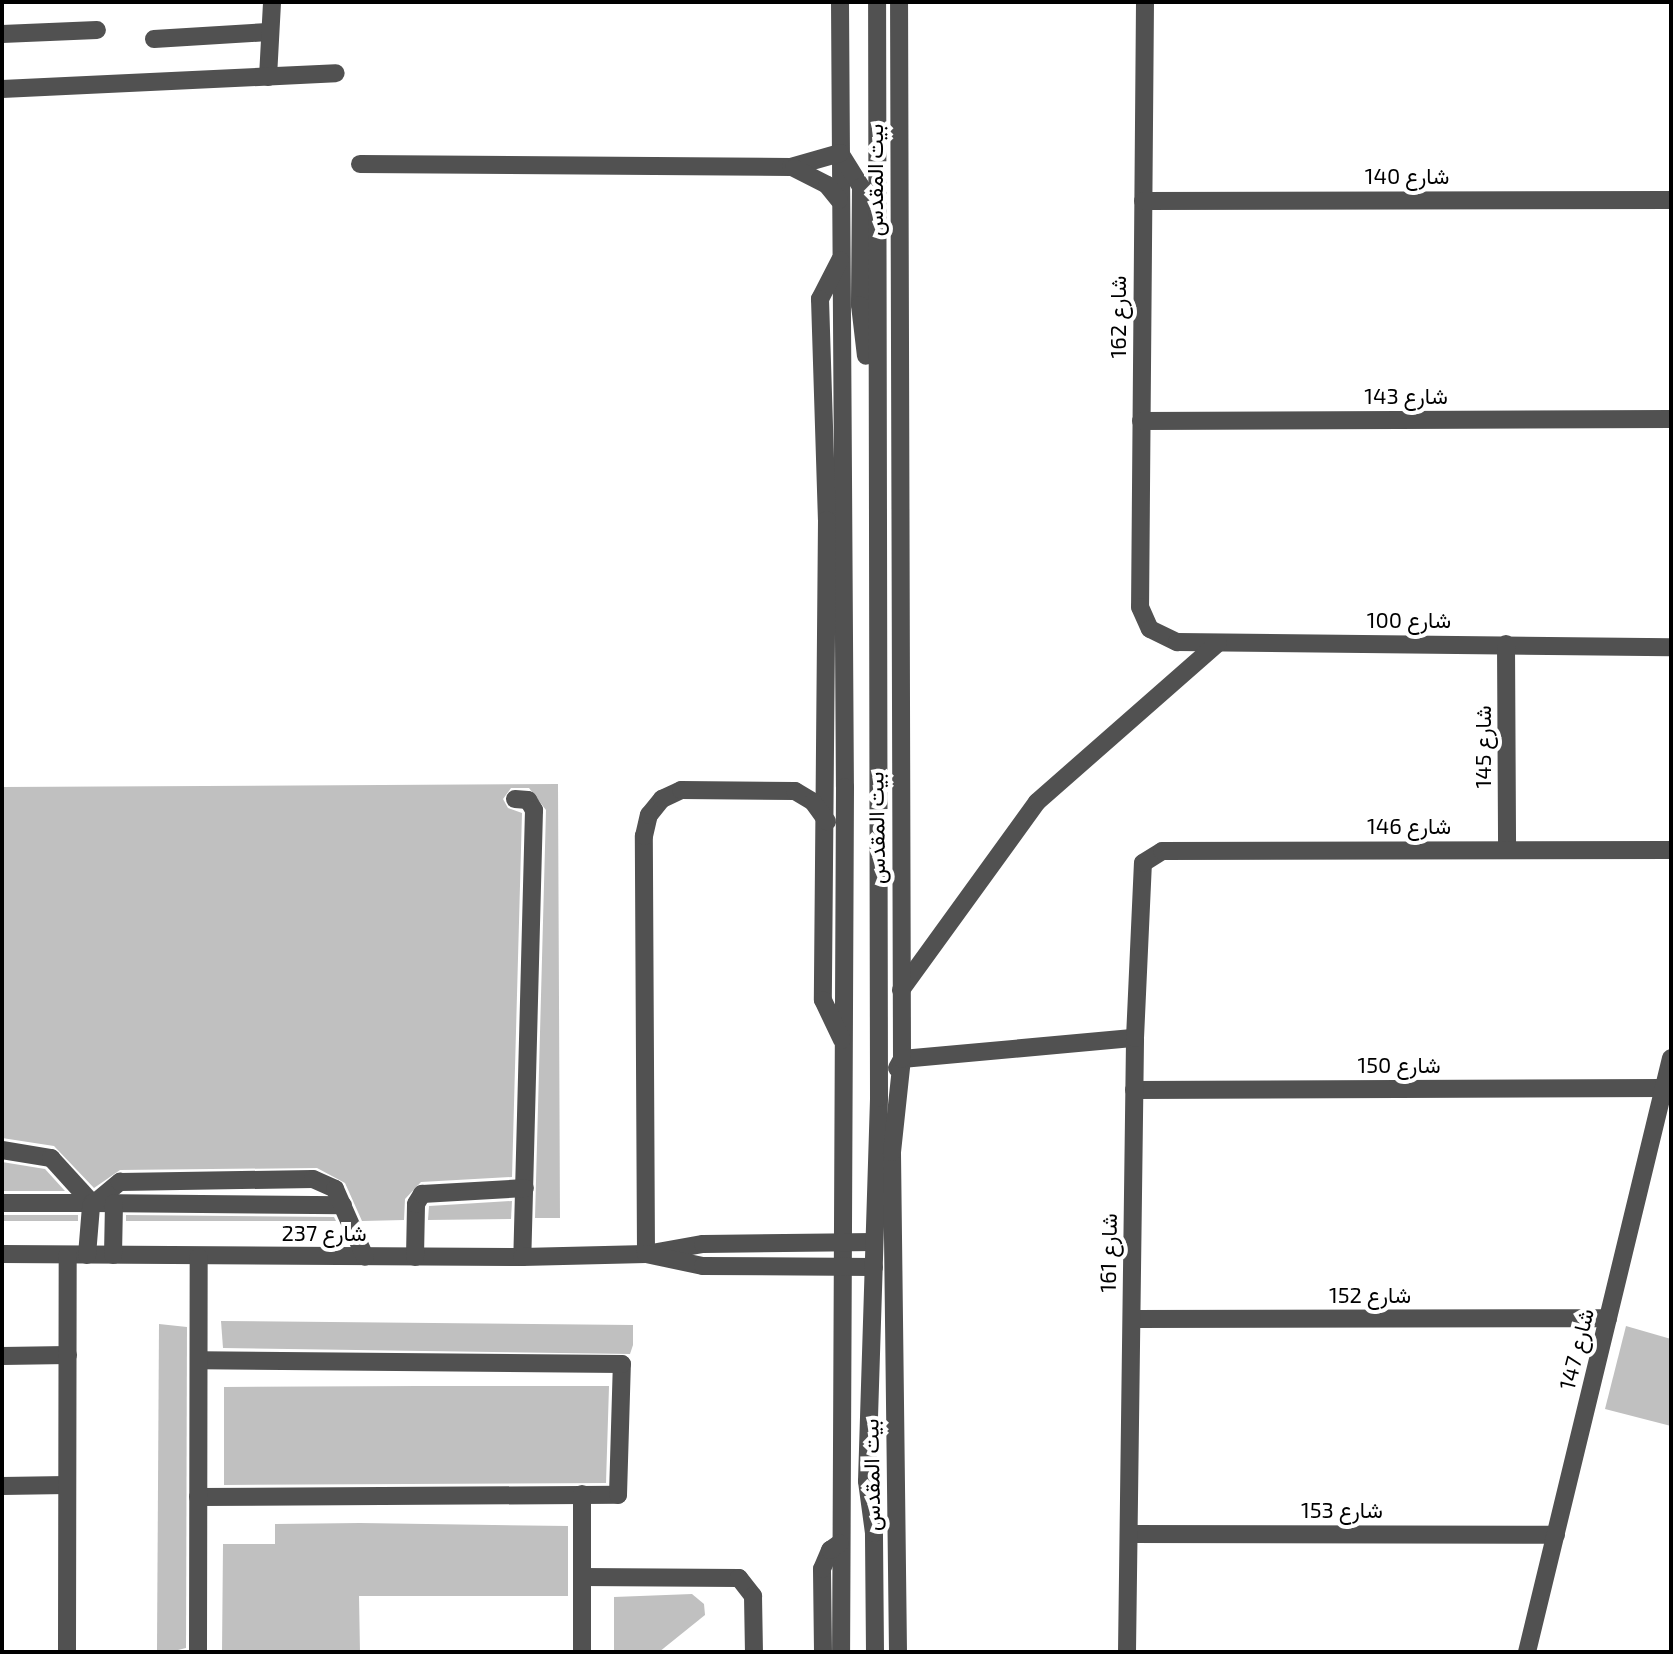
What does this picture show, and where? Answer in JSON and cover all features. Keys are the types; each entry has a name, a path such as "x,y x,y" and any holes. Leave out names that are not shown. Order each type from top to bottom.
{"street":[{"path":"268,77 272,2"},
{"name":"بيت المقدس","path":"840,2 845,787 841,1652"},
{"name":"بيت المقدس","path":"875,1652 875,1572 867,1481 879,1098 875,394 877,2"},
{"name":"بيت المقدس","path":"898,1652 900,1603 892,1152 902,1059 899,2"},
{"name":"شارع 162","path":"1145,2 1140,607 1150,629"},
{"path":"2,34 97,30"},
{"path":"154,39 268,32"},
{"path":"2,89 336,73"},
{"path":"360,164 791,167 840,153 861,187 861,323 875,394"},
{"path":"791,167 827,185 839,200"},
{"name":"شارع 140","path":"1143,201 1671,200"},
{"name":"بيت المقدس","path":"840,260 824,281 820,299 827,765 823,1000 842,1040"},
{"name":"شارع 143","path":"1141,421 1671,419"},
{"name":"شارع 100","path":"1150,629 1177,642 1671,647"},
{"path":"901,990 1037,802 1218,643"},
{"name":"شارع 145","path":"1506,644 1507,849"},
{"path":"795,791 827,765"},
{"path":"646,1254 645,825 655,806 681,790 795,791 813,802 827,821"},
{"path":"515,799 528,800 534,810 522,1257"},
{"name":"شارع 146","path":"1148,856 1162,851 1671,850"},
{"name":"شارع 161","path":"1127,1652 1139,876 1148,856"},
{"path":"879,1098 902,1059 1135,1038"},
{"name":"شارع 147","path":"1527,1652 1671,1058"},
{"name":"شارع 150","path":"1134,1090 1664,1088"},
{"path":"2,1150 51,1158 92,1203 91,1255"},
{"path":"92,1203 110,1187 132,1179 313,1179 335,1189 365,1257"},
{"path":"415,1257 416,1204 422,1194 525,1188"},
{"path":"2,1203 343,1205"},
{"path":"67,1652 68,1355 91,1255 114,1203"},
{"name":"شارع 237","path":"2,1254 522,1257 646,1254 703,1244 874,1242"},
{"name":"شارع 237","path":"646,1254 703,1266 874,1267"},
{"path":"198,1652 199,1257"},
{"name":"شارع 152","path":"1132,1319 1608,1318"},
{"path":"2,1356 68,1355"},
{"path":"198,1497 618,1495 622,1364 201,1360"},
{"path":"2,1486 67,1485"},
{"path":"582,1494 582,1652"},
{"name":"شارع 153","path":"1129,1534 1556,1535"},
{"name":"بيت المقدس","path":"823,1652 822,1569 830,1550 840,1543"},
{"path":"875,1572 900,1603"},
{"path":"582,1577 739,1578 753,1596 754,1652"}],"building":[{"path":"558,784 560,1218 535,1218 546,810 529,788 511,788 503,799 508,808 522,813 512,1177 421,1182 405,1199 404,1220 362,1221 345,1183 317,1168 120,1170 94,1188 54,1146 2,1138 2,787"},
{"path":"2,1162 45,1169 65,1191 2,1191"},
{"path":"512,1201 511,1219 428,1220 429,1206"},
{"path":"2,1215 78,1215 78,1221 2,1221"},
{"path":"126,1215 334,1217 336,1221 126,1221"},
{"path":"221,1321 633,1325 633,1345 630,1354 223,1348"},
{"path":"159,1324 187,1327 186,1648 178,1650 157,1650"},
{"path":"1626,1326 1671,1339 1671,1426 1605,1409"},
{"path":"609,1386 606,1483 224,1485 224,1387"},
{"path":"275,1524 568,1526 568,1596 359,1596 360,1652 222,1652 223,1544 275,1544"},
{"path":"692,1594 704,1604 705,1615 659,1652 614,1652 614,1597"}]}
